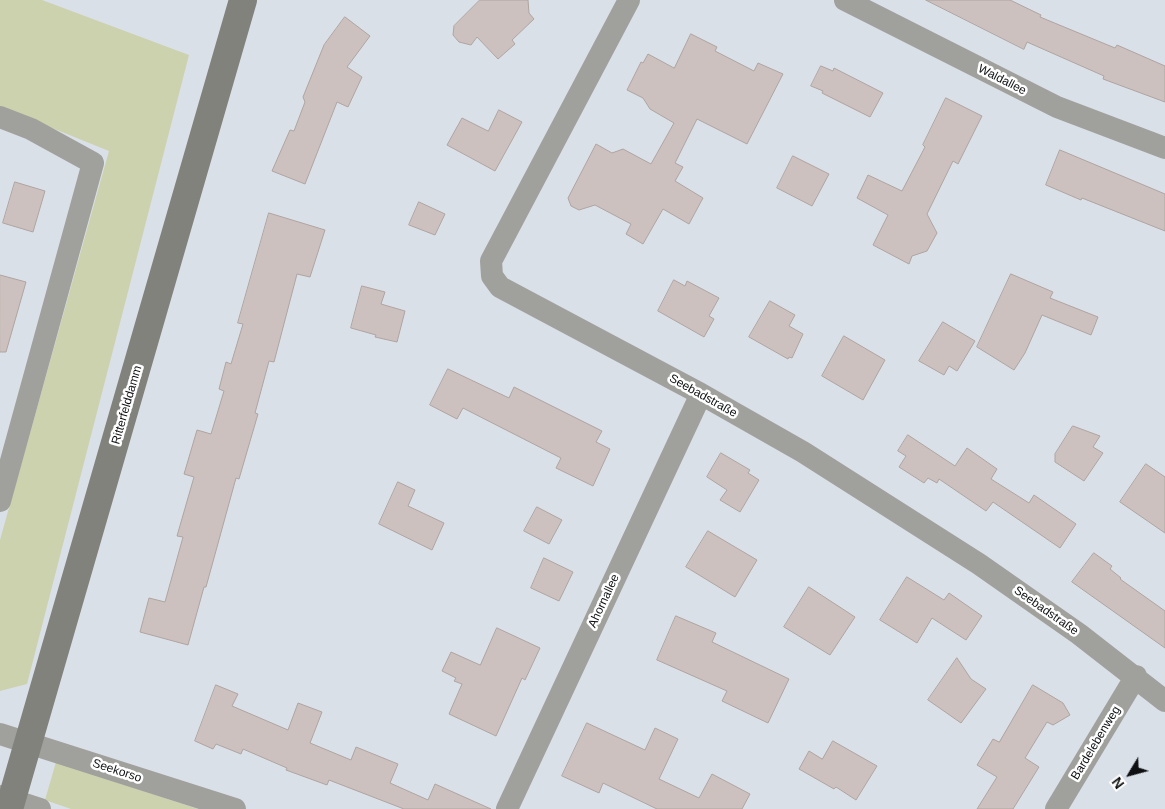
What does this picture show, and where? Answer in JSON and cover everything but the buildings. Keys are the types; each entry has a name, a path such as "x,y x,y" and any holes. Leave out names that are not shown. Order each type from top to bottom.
{"main road":[{"name":"Ritterfelddamm","path":"7,802 27,742 119,431 243,0"}],"street":[{"name":"Seebadstraße","path":"629,0 491,261 492,276 500,287 701,394 803,452 979,564 1079,634 1165,700"},
{"name":"Waldallee","path":"845,0 1040,99 1165,148"},
{"path":"0,117 31,129 93,163 0,501"},
{"name":"Ahornallee","path":"507,809 701,394"},
{"name":"Bardelebenweg","path":"1056,809 1136,676"},
{"name":"Seekorso","path":"0,734 235,809"},
{"path":"7,802 40,809"}],"green space":[{"path":"0,0 42,0 189,55 27,684 0,691 0,540 109,151 0,107"},
{"path":"56,762 198,809 71,809 45,800"}]}
